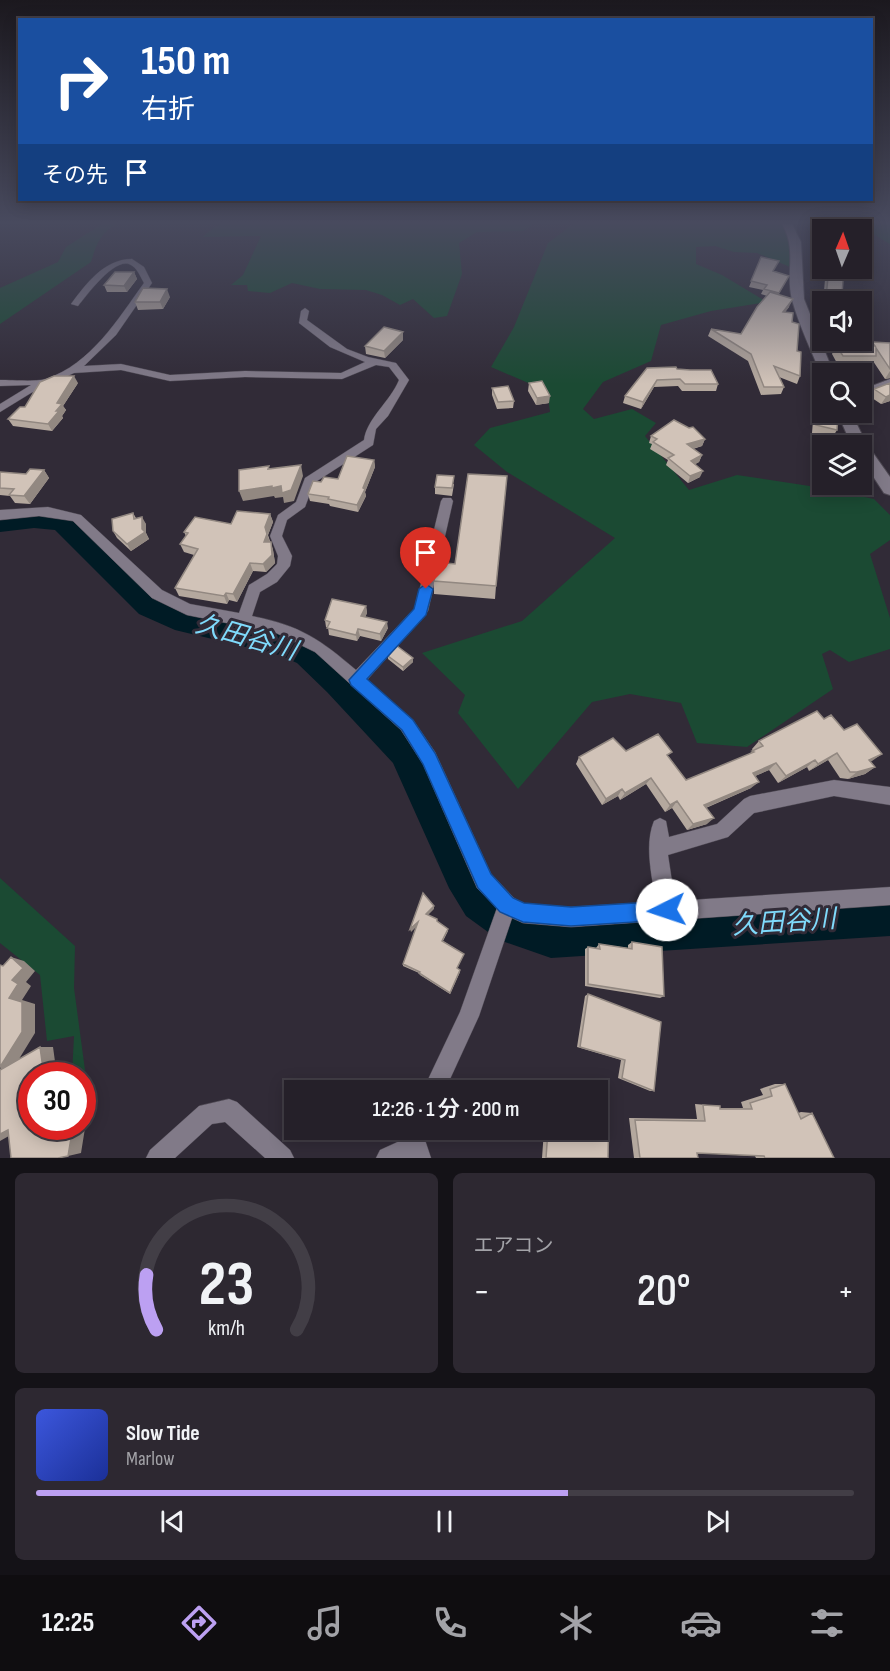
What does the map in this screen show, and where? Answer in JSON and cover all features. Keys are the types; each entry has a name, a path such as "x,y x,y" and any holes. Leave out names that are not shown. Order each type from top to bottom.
{"main road":[{"path":"797,276 798,299 824,363"},
{"path":"872,462 890,489"}],"street":[{"path":"75,304 97,276"},
{"path":"0,409 27,391 72,370 113,333 148,283 146,276"},
{"path":"243,621 254,590 272,578 283,566 285,556 276,536 282,518 301,504 309,481 369,442 371,428 384,414 404,380 392,365 362,360 334,348 302,321 305,311"},
{"path":"72,370 121,367 170,378 245,374 342,376 374,362"},
{"path":"0,383 47,382"},
{"path":"872,389 890,382"},
{"path":"357,680 421,611 447,501"},
{"path":"0,515 44,511 61,512 77,518 157,594 187,609 278,627 320,648 407,725 429,758 484,881 507,905 523,913 571,917 890,896"},
{"path":"659,849 722,831 750,805 834,788 890,796"},
{"path":"660,827 659,866 667,910"},
{"path":"439,1080 469,1016 507,905"},
{"path":"158,1158 207,1114 229,1110 282,1158"},
{"path":"388,1158 416,1145"}],"green space":[{"path":"27,276 70,276 0,324 0,288"},
{"path":"242,276 461,276 447,316 434,318 413,299 400,305 382,295 366,290 320,289 292,283 270,293 248,291 247,285 231,285"},
{"path":"535,276 724,276 767,302 711,311 661,325 651,361 603,382 583,409 594,419 632,409 656,423 645,436 689,490 737,475 812,486 812,495 855,495 874,499 890,515 890,540 870,554 890,618 890,649 849,662 830,650 822,654 833,689 747,747 697,743 681,703 630,694 592,702 518,789 458,713 465,695 422,653 522,621 615,538 507,472 474,445 490,428 550,412 547,391 491,367 514,327"},
{"path":"0,878 75,946 74,988 84,1062 73,1062 74,1036 47,1041 40,975 0,943"}],"building":[{"path":"112,276 131,276 124,286 104,285"},
{"path":"753,276 789,276 779,293 764,289 767,285 751,281"},
{"path":"828,279 843,279 842,291 827,291"},
{"path":"143,288 167,289 160,302 135,302"},
{"path":"770,292 793,299 783,312 793,313 792,322 799,324 797,351 801,352 800,376 774,366 784,387 764,387 751,354 711,329 741,334 757,307"},
{"path":"384,327 403,332 384,351 365,346"},
{"path":"872,342 890,343 890,369 876,348 876,356 843,356 840,351 872,351 872,346 875,346"},
{"path":"676,367 677,369 711,370 718,384 685,384 680,379 657,380 643,402 625,396 647,368"},
{"path":"54,376 74,376 57,403 62,404 56,411 59,411 48,424 8,419 20,407 25,407 40,382"},
{"path":"542,381 550,396 537,398 529,383"},
{"path":"890,383 890,395 886,397 874,389"},
{"path":"508,386 514,401 498,402 492,388"},
{"path":"674,420 689,428 693,427 705,439 687,444 702,455 691,461 703,471 690,476 668,458 674,455 653,442 657,439 651,436"},
{"path":"816,423 837,423 837,430 816,425"},
{"path":"347,456 374,460 363,488 365,489 357,505 308,494 313,481 321,482 324,477 338,479"},
{"path":"301,465 291,490 282,493 281,486 272,488 272,486 239,491 239,470"},
{"path":"30,469 44,470 24,496 9,495 14,489 0,488 0,472 26,474"},
{"path":"468,474 507,476 496,586 434,581 438,562 455,564"},
{"path":"437,475 454,476 452,488 435,487"},
{"path":"237,511 270,514 265,527 267,534 264,542 271,542 272,555 263,564 250,563 233,594 226,593 224,596 175,588 198,549 180,544 188,533 184,532 195,517 231,524"},
{"path":"133,513 134,519 142,517 142,529 145,532 127,544 113,531 112,519"},
{"path":"332,599 366,606 361,616 387,622 380,634 358,629 356,635 327,628 330,622 325,620"},
{"path":"397,646 413,658 403,667 388,656"},
{"path":"817,711 824,719 831,715 844,730 857,724 882,754 869,760 875,767 850,772 837,753 818,764 815,760 786,776 776,763 753,773 759,782 704,805 714,818 693,824 677,801 670,805 651,778 625,793 622,789 606,799 579,757 613,738 626,751 658,734 672,752 667,755 686,780 754,752 752,751 763,746 759,741"},
{"path":"423,893 434,906 426,914 437,919 448,929 442,941 464,954 457,968 460,970 450,993 420,972 403,964 418,922 410,929"},
{"path":"632,942 662,947 664,996 588,984 588,947 600,949 599,944 632,949"},
{"path":"11,957 23,968 12,980 18,984 9,998 22,1002 22,1032 0,1067 0,965 3,966"},
{"path":"588,994 661,1022 654,1091 622,1078 625,1060 580,1047"},
{"path":"40,1047 42,1062 18,1062 18,1140 71,1140 68,1156 11,1158 8,1130 0,1134 0,1070"},
{"path":"785,1084 801,1119 812,1113 834,1158 765,1158 764,1156 697,1153 698,1158 640,1158 635,1120 705,1121 703,1105 720,1106 720,1109 752,1109 750,1103 772,1096 770,1089"},
{"path":"609,1114 608,1158 546,1158 547,1140 608,1140"}],"waterway":[{"name":"久田谷川","path":"0,523 34,519 62,522 149,606 175,618 284,644 307,654 338,682 405,752 462,875 479,903 513,926 551,938 890,917"}],"route":[{"path":"426,589 421,611 357,680 407,725 429,758 484,881 507,905 523,913 571,917 667,910"}]}
